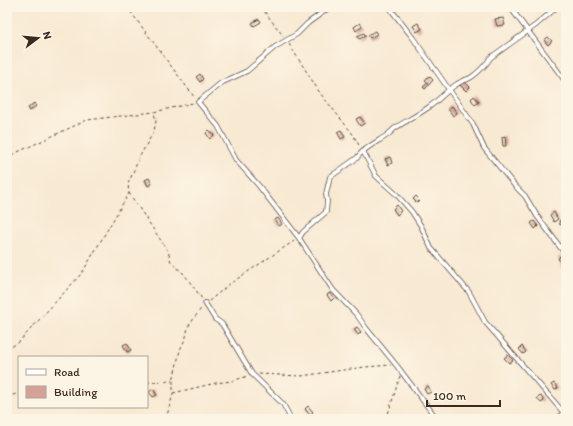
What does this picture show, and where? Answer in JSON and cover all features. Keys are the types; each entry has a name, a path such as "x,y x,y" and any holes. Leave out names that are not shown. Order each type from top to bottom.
{"street":[{"path":"330,7 308,23 297,34 274,47 247,71 221,83 198,102 218,126 236,160 259,186 299,238 333,290 357,315 437,419"},
{"path":"388,7 414,38 473,124 484,148 514,186 525,196 537,216 566,255"},
{"path":"510,7 566,82"},
{"path":"299,238 303,232 326,212 326,194 330,177 356,158 359,153 424,110 455,85 470,78 487,64 490,58 557,7"},
{"path":"363,151 376,176 397,195 412,212 421,226 431,248 469,292 485,322 565,414 556,419"},
{"path":"206,303 215,319 222,324 252,374 283,404 291,419"}],"path":[{"path":"7,157 87,120 154,112 198,102 127,7"},
{"path":"261,7 286,40 320,93 352,133 363,151"},
{"path":"154,112 156,121 154,131 140,156 128,184 129,194 168,250 171,262 184,274 206,303"},
{"path":"7,349 18,343 82,272 129,194"},
{"path":"166,419 173,394 173,381 180,350 186,337 188,327 200,308 231,282 299,238"},
{"path":"173,394 216,383 232,382 252,374 301,376 365,367 387,365 397,366"},
{"path":"388,419 396,386 402,372"},
{"path":"148,382 173,381"},
{"path":"7,397 18,393"}],"building":[{"path":"503,18 505,25 497,26 495,19"},
{"path":"259,19 261,22 254,26 252,23"},
{"path":"360,23 362,26 356,31 354,27"},
{"path":"418,23 422,29 417,32 413,26"},
{"path":"375,31 377,34 370,38 368,35"},
{"path":"364,33 366,36 359,39 357,36"},
{"path":"548,37 552,41 548,45 544,40"},
{"path":"200,74 203,79 200,82 196,77"},
{"path":"429,76 433,80 425,89 423,87 428,83 425,80"},
{"path":"464,81 470,87 466,91 460,85"},
{"path":"474,96 479,102 475,105 471,99"},
{"path":"34,103 36,106 30,111 28,108"},
{"path":"452,106 457,113 453,116 448,109"},
{"path":"360,117 365,123 360,126 356,119"},
{"path":"209,130 214,135 210,139 206,133"},
{"path":"341,130 345,137 341,139 337,132"},
{"path":"505,136 506,146 503,146 502,137"},
{"path":"390,157 392,163 388,165 385,159"},
{"path":"149,178 152,184 148,186 145,180"},
{"path":"416,196 420,200 417,203 413,199"},
{"path":"397,205 401,211 397,215 393,209"},
{"path":"554,212 558,219 554,222 550,215"},
{"path":"278,218 282,224 279,226 275,220"},
{"path":"566,218 566,222 560,225 559,221"},
{"path":"534,221 538,226 535,229 531,223"},
{"path":"560,256 566,262 566,273 560,264 562,263 558,259"},
{"path":"330,293 334,298 331,301 327,295"},
{"path":"357,327 361,332 358,335 354,329"},
{"path":"127,343 131,350 127,352 123,345"},
{"path":"522,346 526,352 523,354 519,349"},
{"path":"508,355 513,360 509,363 504,358"},
{"path":"554,383 558,388 555,390 551,385"},
{"path":"428,386 431,392 427,394 424,389"},
{"path":"153,389 157,395 153,397 149,392"},
{"path":"541,396 544,401 541,403 537,398"},
{"path":"308,406 313,412 310,415 305,409"}]}
